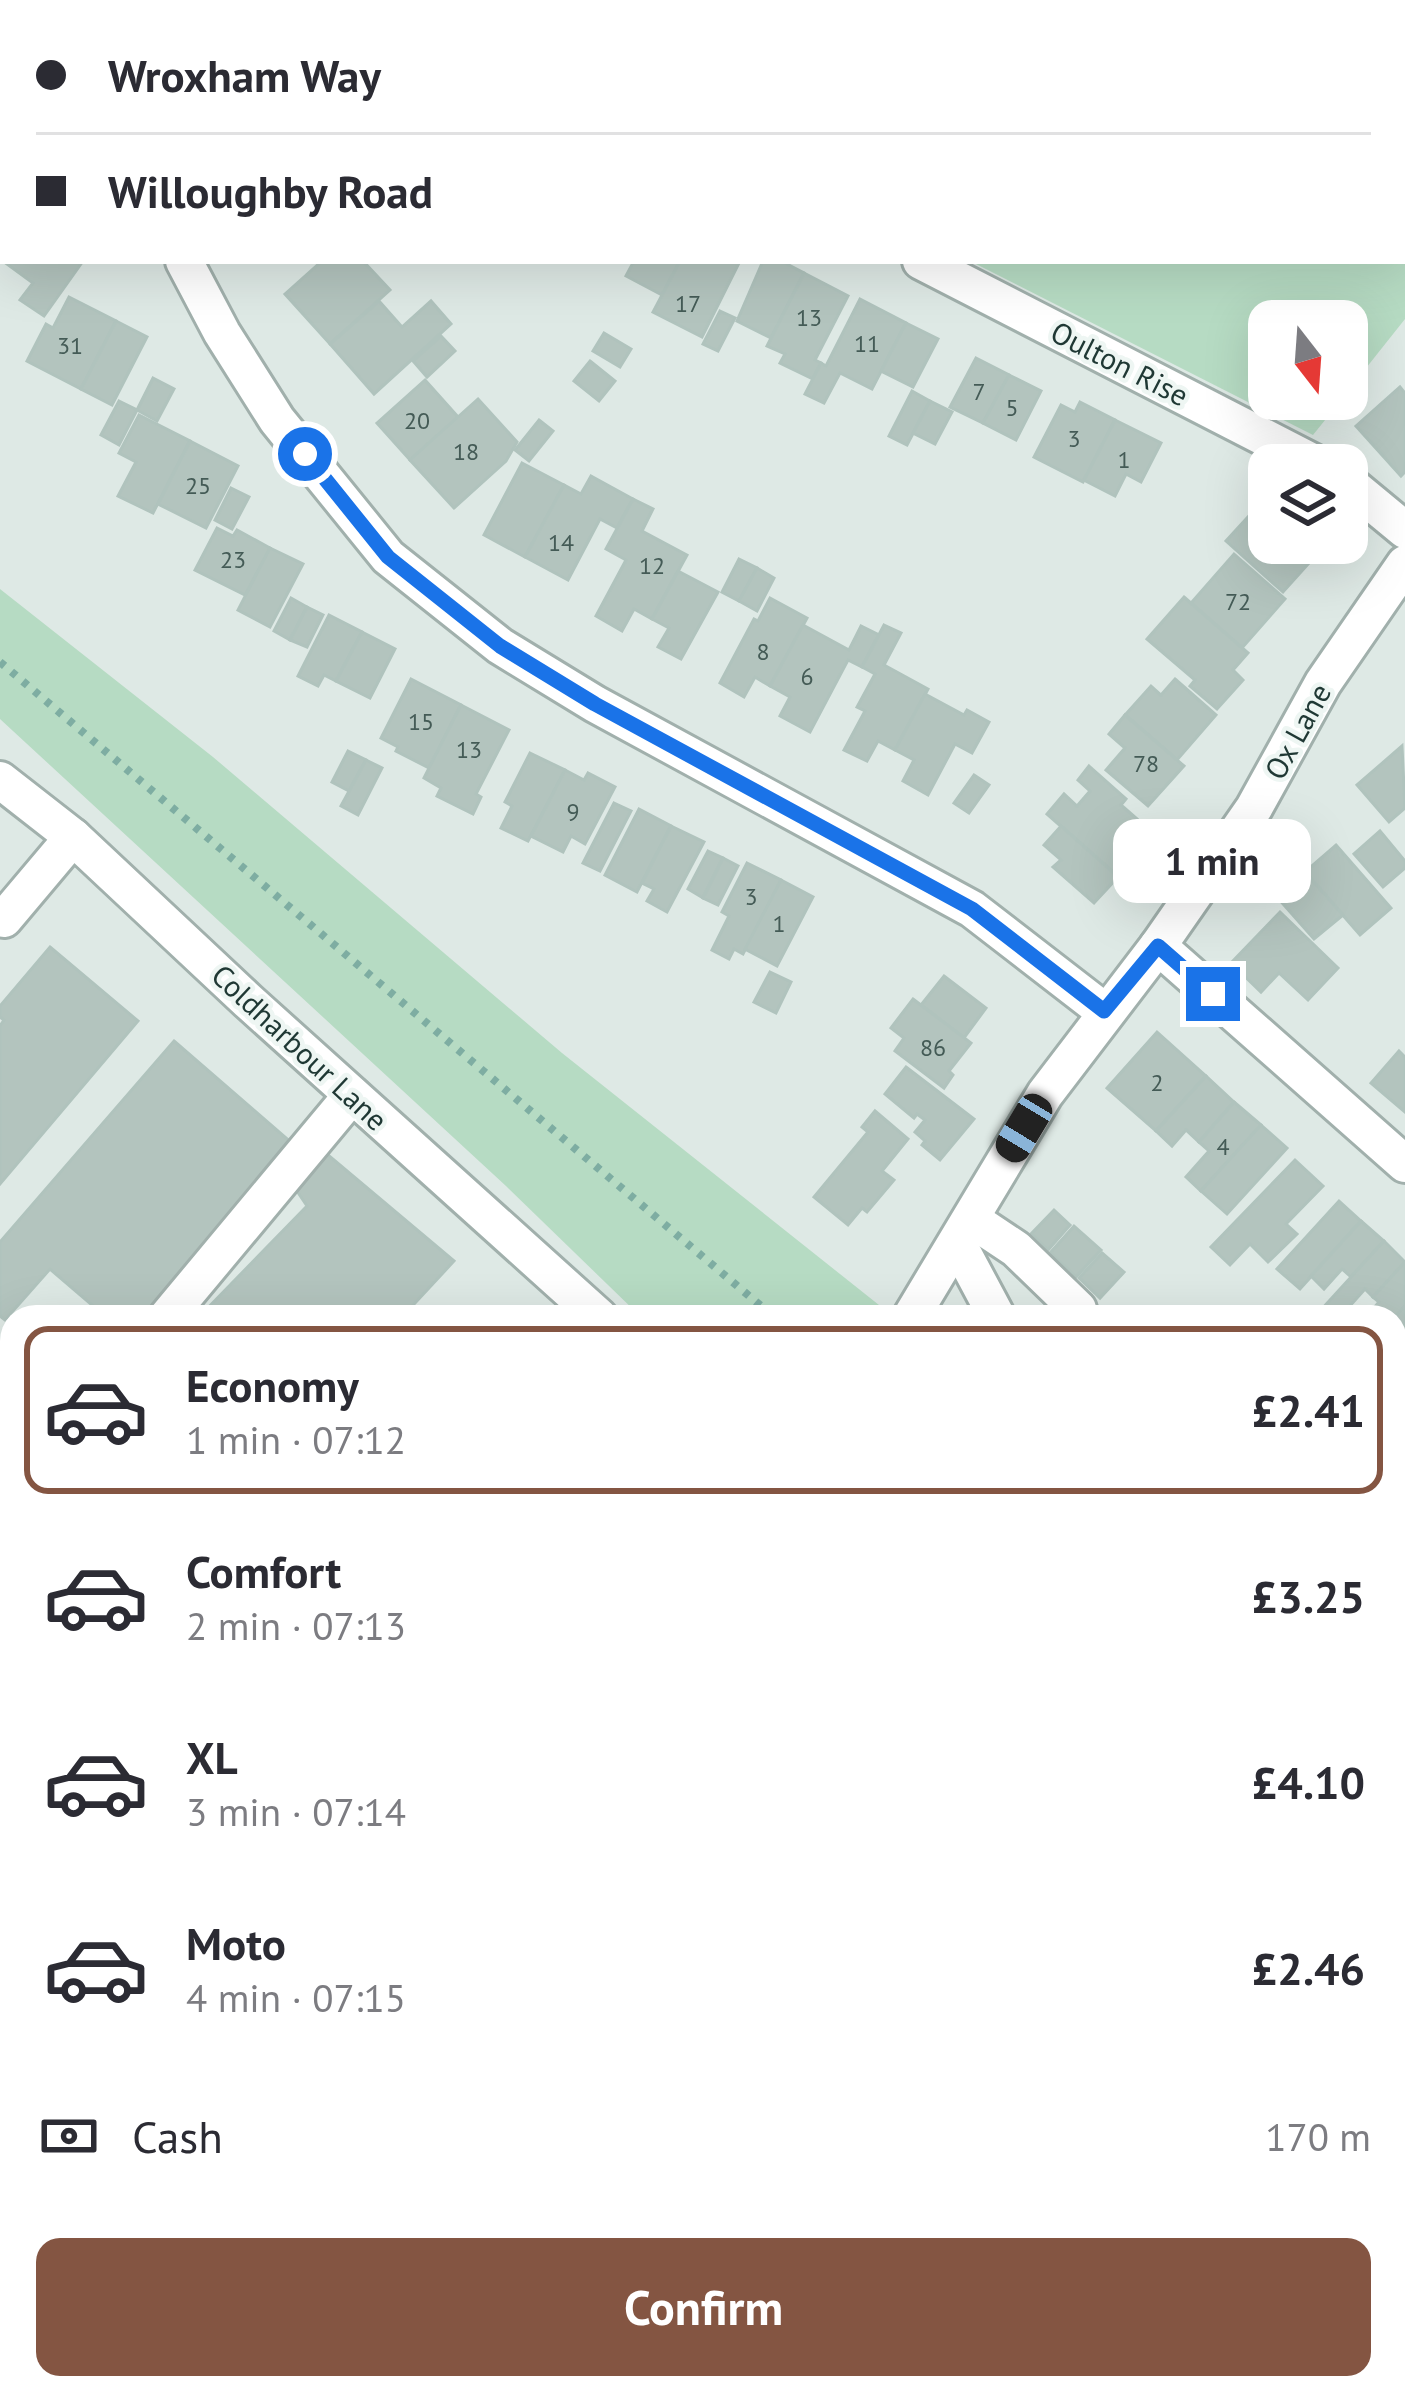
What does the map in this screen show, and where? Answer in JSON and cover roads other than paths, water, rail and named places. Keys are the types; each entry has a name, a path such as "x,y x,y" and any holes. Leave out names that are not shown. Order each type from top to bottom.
{"street":[{"path":"186,264 277,420 388,557 500,646 595,704 972,909 1104,1011"},
{"name":"Oulton Rise","path":"927,264 1277,444"},
{"path":"1368,499 1405,530"},
{"name":"Ox Lane","path":"918,1305 1045,1094 1158,946 1254,808 1323,683 1405,564"},
{"name":"Coldharbour Lane","path":"0,780 73,837 585,1305"},
{"path":"4,919 73,837"},
{"path":"1158,946 1405,1164"},
{"path":"177,1305 352,1095"},
{"path":"964,1231 1016,1249 1074,1305"},
{"path":"964,1231 992,1305"}]}
